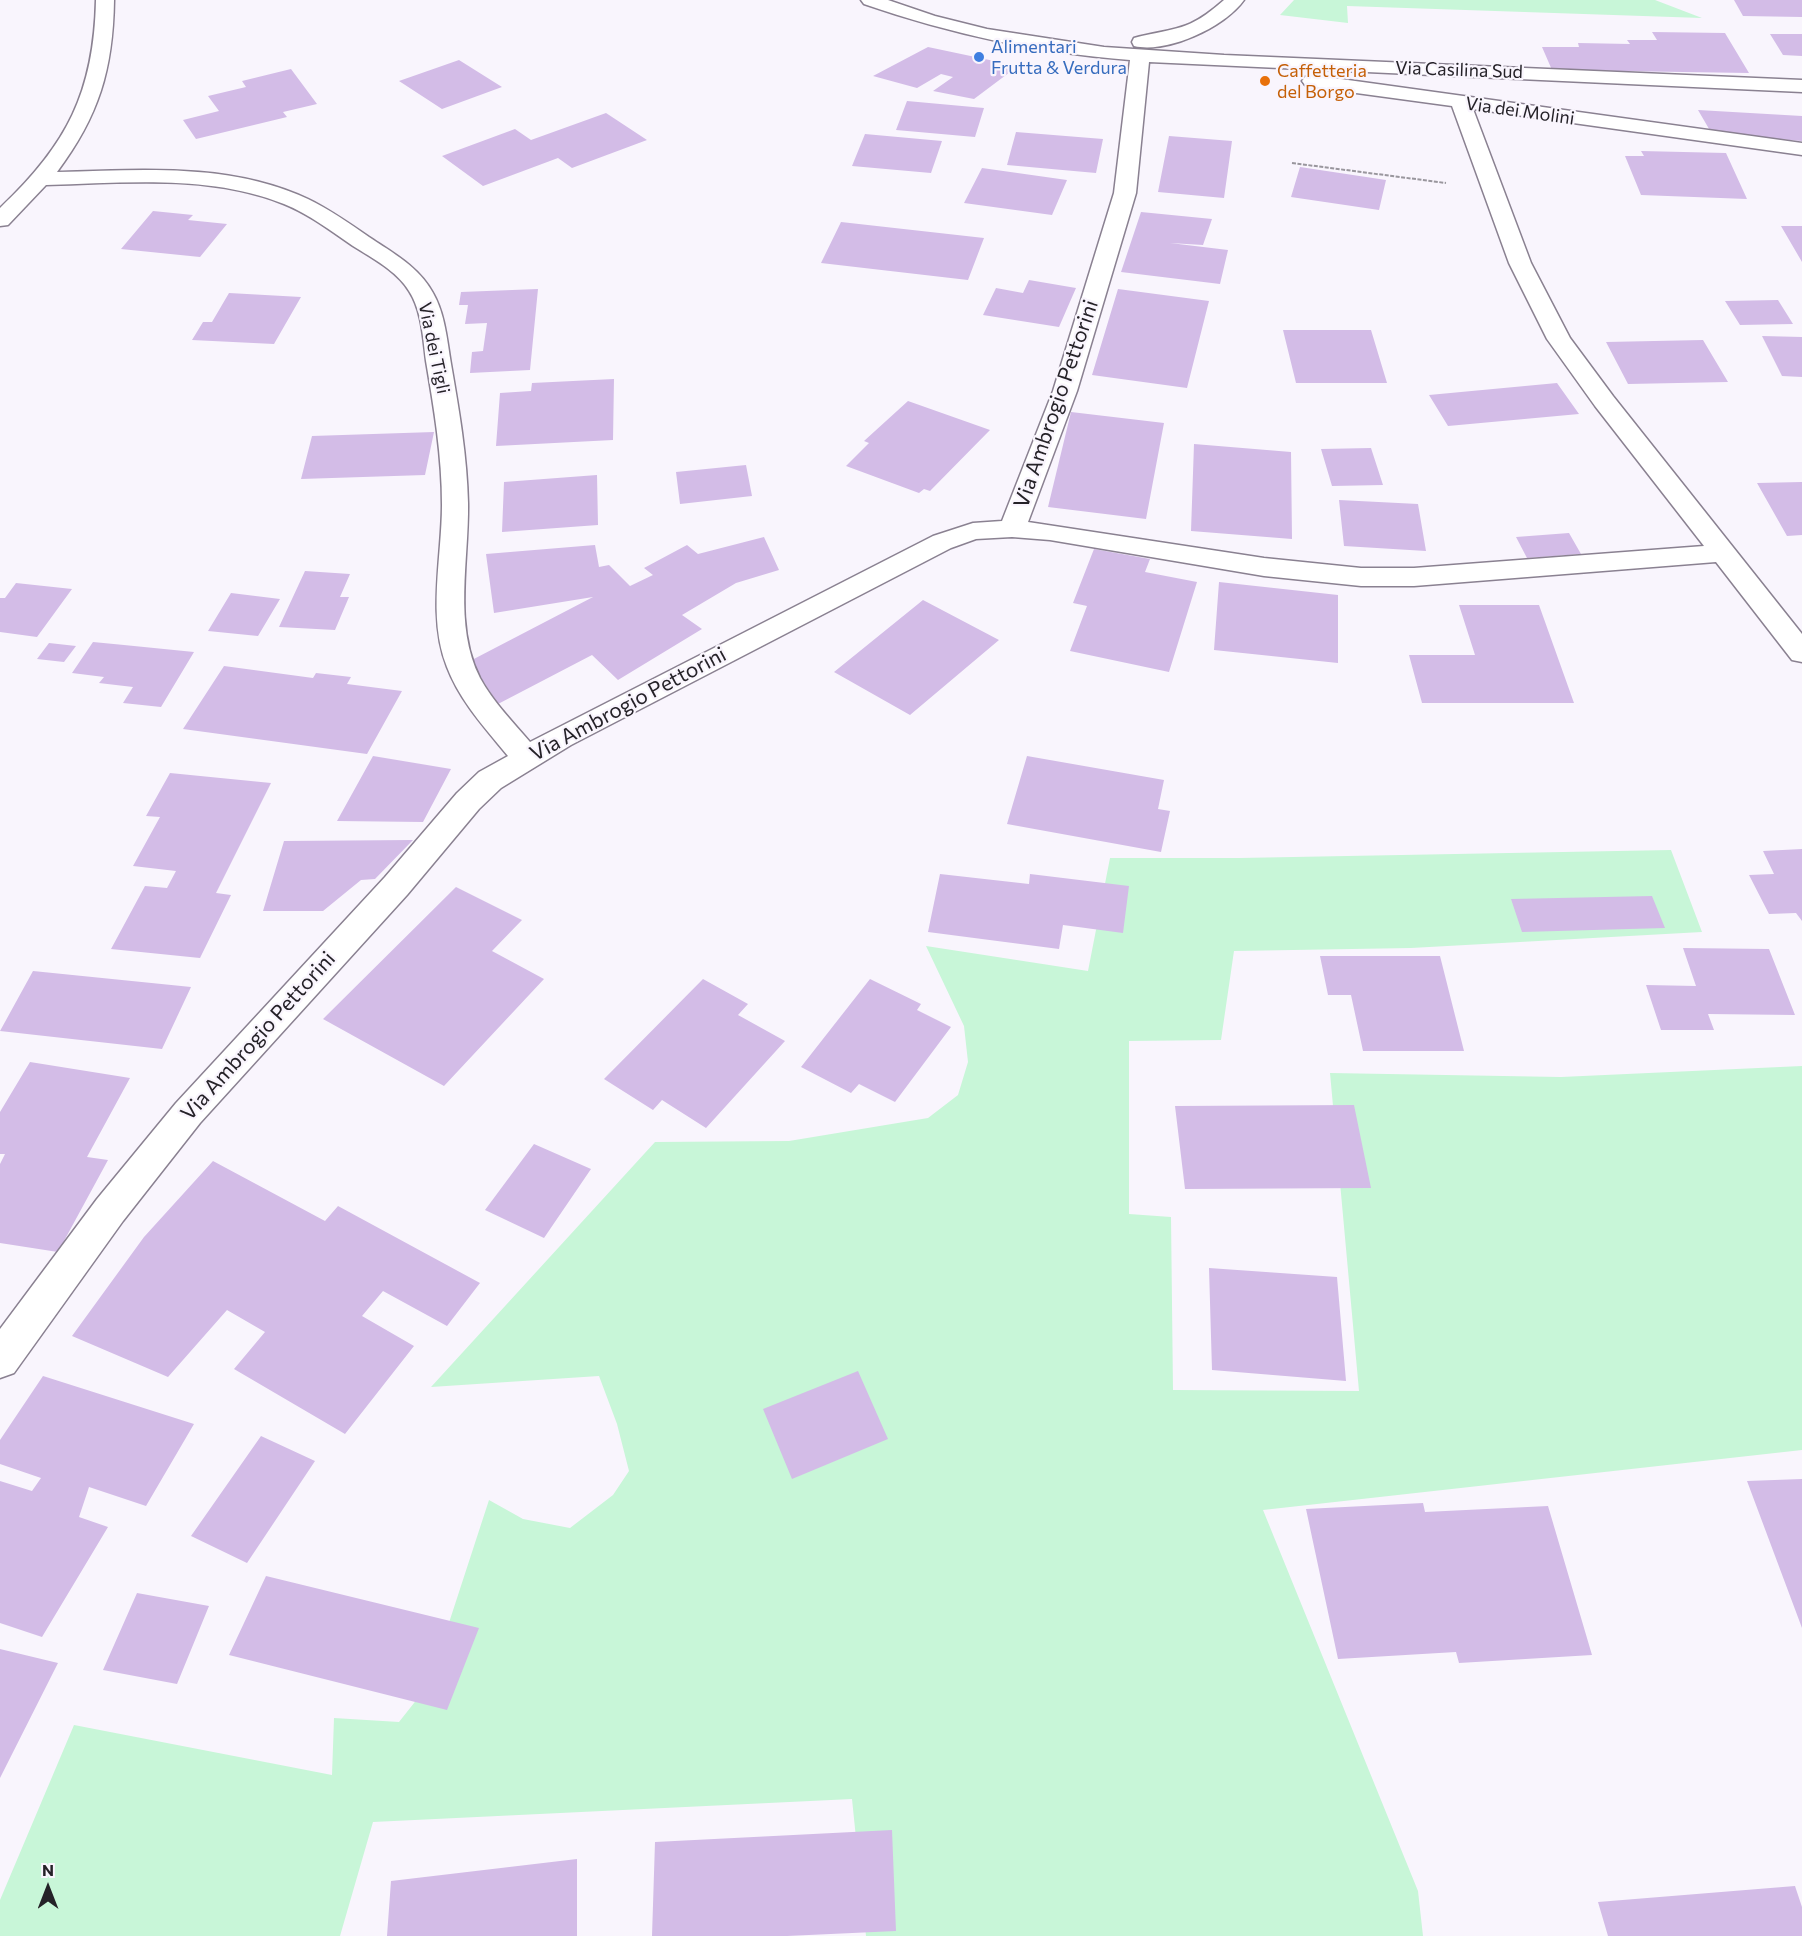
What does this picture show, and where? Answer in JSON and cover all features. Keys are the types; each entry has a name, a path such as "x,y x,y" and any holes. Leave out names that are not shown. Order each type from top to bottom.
{"street":[{"path":"0,220 43,179 72,141 88,104 102,49 105,0"},
{"name":"Via Casilina Sud","path":"870,0 964,30 1012,41 1071,50 1140,56 1802,86"},
{"path":"1071,50 1186,35 1207,25 1235,0"},
{"name":"Via Ambrogio Pettorini","path":"0,1360 116,1202 188,1113 396,886 468,801 490,780 526,757 942,542 973,531 1012,529 1065,391 1125,193 1140,56"},
{"name":"Via dei Molini","path":"1241,60 1303,79 1461,103 1802,149"},
{"path":"1461,103 1494,189 1510,240 1529,285 1559,339 1604,401 1802,653"},
{"name":"Via dei Tigli","path":"43,179 193,178 232,182 265,190 314,210 400,268 414,282 426,302 432,321 450,433 455,504 453,622 456,652 475,695 526,757"},
{"path":"1012,529 1050,532 1276,569 1361,577 1414,577 1723,553"}],"path":[{"path":"1292,162 1494,189"}],"green space":[{"path":"1294,0 1655,0 1702,18 1347,6 1348,23 1280,15"},
{"path":"1671,850 1702,932 1411,948 1234,951 1221,1040 1129,1041 1129,1214 1171,1217 1173,1390 1359,1391 1330,1073 1561,1077 1802,1066 1802,1450 1263,1510 1418,1891 1423,1936 866,1936 852,1799 373,1822 340,1936 0,1936 0,1900 74,1725 332,1775 334,1718 399,1722 429,1684 489,1500 523,1519 570,1528 613,1495 629,1471 617,1424 599,1376 431,1387 655,1142 789,1141 928,1118 958,1095 968,1062 964,1026 926,946 1088,971 1110,858 1239,858"}],"building":[{"path":"1734,0 1802,0 1802,17 1743,16"},
{"path":"1652,32 1725,33 1749,73 1552,70 1542,47 1579,47 1578,43 1630,44 1627,40 1657,40"},
{"path":"1770,34 1802,34 1802,56 1783,55"},
{"path":"928,47 1018,66 974,99 933,91 953,77 941,74 917,88 873,76"},
{"path":"459,60 502,87 442,109 399,81"},
{"path":"291,69 317,104 283,112 287,117 196,139 183,120 219,111 208,96 246,87 242,81"},
{"path":"907,101 984,108 975,137 896,130"},
{"path":"1698,110 1802,116 1802,141 1712,134"},
{"path":"606,113 647,140 572,168 558,158 483,186 442,156 515,129 531,140"},
{"path":"1016,132 1103,139 1096,173 1007,165"},
{"path":"865,134 942,141 931,173 852,166"},
{"path":"1169,136 1232,141 1224,198 1158,192"},
{"path":"1641,151 1726,153 1747,199 1641,195 1625,156 1644,156"},
{"path":"1300,167 1386,180 1379,210 1291,197"},
{"path":"982,168 1067,180 1052,215 964,203"},
{"path":"153,211 193,215 188,220 227,224 200,257 121,249"},
{"path":"1141,212 1212,219 1203,245 1170,243 1228,250 1220,284 1121,272"},
{"path":"841,222 984,238 968,280 821,263"},
{"path":"1781,226 1802,226 1802,262"},
{"path":"1029,280 1076,288 1059,327 983,315 996,288 1023,293"},
{"path":"538,289 530,370 470,373 472,352 483,351 487,323 465,324 468,305 459,305 461,292"},
{"path":"1118,289 1209,301 1187,388 1092,375"},
{"path":"229,293 301,297 274,344 192,340 203,322 212,322"},
{"path":"1778,300 1793,324 1740,325 1725,301"},
{"path":"1283,330 1371,330 1387,383 1296,383"},
{"path":"1762,336 1802,337 1802,377 1782,376"},
{"path":"1703,340 1728,382 1628,384 1606,342"},
{"path":"614,379 613,440 496,446 500,393 531,391 532,383"},
{"path":"1557,383 1579,414 1448,426 1429,395"},
{"path":"908,401 990,430 930,491 924,489 919,493 846,466 869,443 864,441"},
{"path":"1071,412 1164,423 1146,519 1048,507"},
{"path":"434,432 425,475 301,479 312,436"},
{"path":"1194,444 1291,452 1292,539 1191,531"},
{"path":"1371,448 1383,485 1332,486 1321,449"},
{"path":"746,465 752,496 680,504 676,472"},
{"path":"597,475 598,525 502,532 504,482"},
{"path":"1802,482 1802,535 1787,536 1757,483"},
{"path":"1339,500 1418,504 1426,551 1344,546"},
{"path":"1569,533 1581,554 1527,558 1516,537"},
{"path":"764,537 779,570 736,583 682,615 702,629 618,680 592,655 498,704 470,661 593,597 494,613 486,554 595,545 599,567 609,565 630,586 653,575 644,568 687,545 698,554"},
{"path":"1094,549 1150,559 1145,572 1197,582 1169,672 1070,651 1087,606 1073,603"},
{"path":"305,571 350,574 340,597 349,597 335,630 279,627"},
{"path":"1219,582 1338,595 1338,663 1214,650"},
{"path":"16,583 72,589 37,637 0,632 0,598 5,598"},
{"path":"231,593 280,599 258,636 208,631"},
{"path":"923,600 999,640 910,715 834,672"},
{"path":"1459,605 1539,605 1574,703 1422,703 1409,655 1475,655"},
{"path":"93,642 194,652 161,707 123,703 133,687 99,683 104,677 72,673"},
{"path":"49,643 76,646 64,662 37,659"},
{"path":"224,666 313,678 316,673 351,677 347,684 402,691 367,754 183,729"},
{"path":"373,756 451,769 423,822 337,821"},
{"path":"1027,756 1164,780 1158,809 1170,811 1161,852 1007,824"},
{"path":"170,773 271,783 216,893 231,895 200,958 111,949 145,886 167,888 176,871 133,866 160,817 146,816"},
{"path":"413,840 375,879 361,880 323,911 263,911 284,841"},
{"path":"1802,849 1802,921 1796,913 1769,914 1749,875 1774,874 1763,851"},
{"path":"940,874 1029,884 1030,874 1129,886 1123,933 1063,925 1059,949 928,932"},
{"path":"456,887 522,920 492,951 544,979 444,1086 323,1019"},
{"path":"1652,896 1665,928 1522,932 1511,899"},
{"path":"1683,948 1769,949 1795,1015 1708,1014 1714,1030 1661,1030 1646,985 1696,986"},
{"path":"1320,956 1440,956 1464,1051 1363,1051 1351,995 1328,995"},
{"path":"33,971 191,987 162,1049 0,1031"},
{"path":"703,979 748,1004 738,1015 785,1041 706,1128 662,1100 653,1110 604,1079"},
{"path":"870,979 921,1004 917,1010 951,1027 895,1102 859,1084 851,1093 801,1067"},
{"path":"30,1062 130,1078 87,1157 108,1160 58,1252 0,1243 0,1164 5,1154 0,1154 0,1112"},
{"path":"1354,1105 1371,1188 1185,1189 1175,1106"},
{"path":"534,1144 591,1169 544,1238 485,1210"},
{"path":"213,1161 325,1221 338,1206 480,1283 447,1326 383,1291 362,1316 414,1346 345,1434 234,1369 265,1332 227,1310 168,1377 72,1336 144,1237"},
{"path":"1209,1268 1337,1277 1346,1381 1212,1370"},
{"path":"858,1371 888,1439 792,1479 763,1409"},
{"path":"43,1376 194,1424 146,1506 89,1487 79,1517 108,1527 42,1637 0,1623 0,1481 32,1491 41,1478 0,1464 0,1440"},
{"path":"261,1436 315,1461 247,1563 191,1536"},
{"path":"1802,1479 1802,1628 1747,1481"},
{"path":"1423,1503 1425,1512 1548,1506 1592,1655 1459,1663 1456,1652 1338,1659 1306,1509"},
{"path":"266,1576 479,1628 447,1710 229,1655"},
{"path":"137,1593 209,1606 177,1684 103,1670"},
{"path":"0,1649 58,1663 0,1778"},
{"path":"892,1830 896,1931 787,1936 652,1936 655,1842"},
{"path":"577,1859 577,1936 387,1936 391,1881"},
{"path":"1795,1886 1802,1907 1802,1936 1608,1936 1598,1902"}],"place":[{"name":"Alimentari Frutta & Verdura","path":"979,57"},
{"name":"Caffetteria del Borgo","path":"1265,81"}]}
